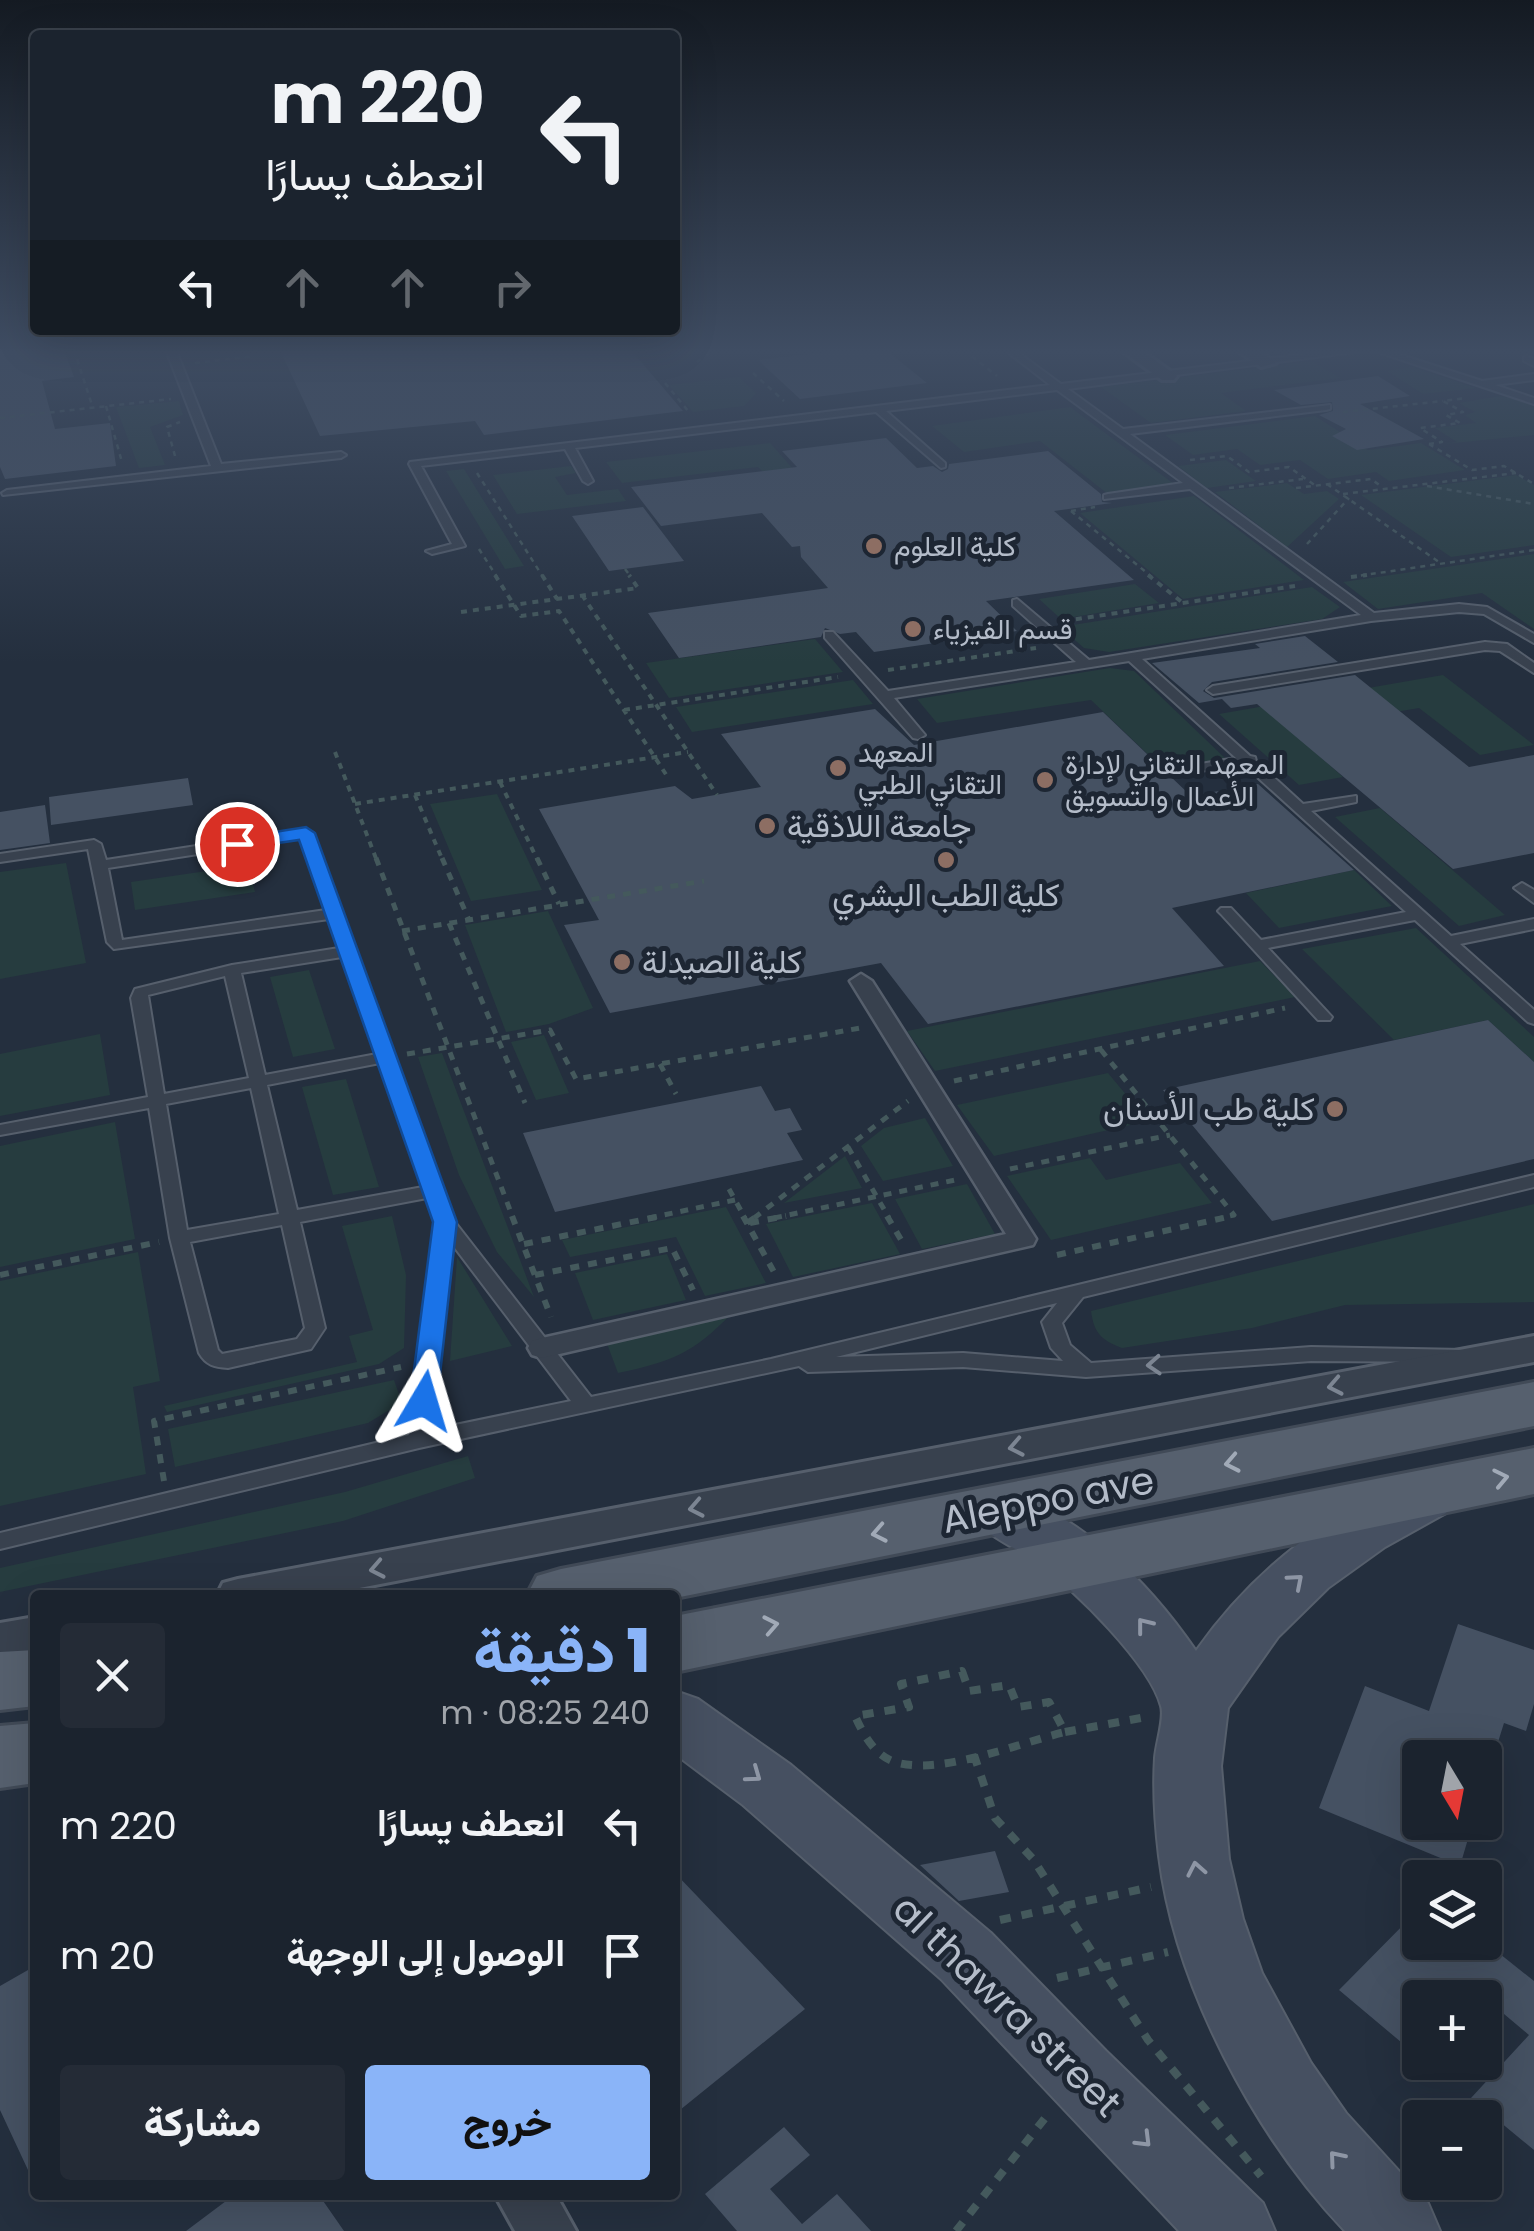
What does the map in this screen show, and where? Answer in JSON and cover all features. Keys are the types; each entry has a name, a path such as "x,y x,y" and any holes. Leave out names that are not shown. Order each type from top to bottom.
{"main road":[{"name":"Aleppo ave","path":"588,1590 997,1510 1522,1369"},
{"name":"Aleppo ave","path":"680,1643 1534,1471"},
{"path":"1400,2231 1320,2138 1268,2060 1229,1983 1206,1909 1190,1837 1187,1769 1196,1708 1250,1628 1306,1572 1356,1535 1441,1491"},
{"path":"997,1510 1082,1562 1147,1628 1196,1708"},
{"path":"0,1682 30,1679"},
{"name":"al thawra street","path":"680,1722 767,1785 942,1935 1000,1989 1078,2076 1251,2207"},
{"path":"0,1757 30,1754"}],"street":[{"path":"552,1345 1022,1239 861,982"},
{"path":"266,1590 1522,1369"},
{"path":"0,1640 30,1635"},
{"path":"526,2200 550,2231"}],"lane":[{"path":"211,454 217,468"},
{"path":"432,551 459,546 414,464 499,454"},
{"path":"573,454 588,481"},
{"path":"929,454 941,465"},
{"path":"1153,454 1371,617"},
{"path":"7,493 340,455"},
{"path":"1108,497 1198,488"},
{"path":"1017,603 1086,664"},
{"path":"884,695 1371,617 1460,608 1488,612 1534,639"},
{"path":"829,636 918,735"},
{"path":"1213,690 1494,646 1503,647 1534,668"},
{"path":"1132,657 1534,1019"},
{"path":"1176,772 1250,760"},
{"path":"1303,808 1351,799"},
{"path":"100,864 306,833 445,1222 552,1345 585,1404"},
{"path":"0,858 94,844 115,942 120,946 335,913"},
{"path":"1226,910 1324,1017"},
{"path":"1257,945 1420,914"},
{"path":"1448,941 1534,924"},
{"path":"232,970 315,1328 312,1338 304,1344 228,1361 216,1360 208,1353 180,1238 139,998 142,992 232,970 350,950"},
{"path":"0,1130 387,1057"},
{"path":"0,1540 419,1440 771,1366 1534,1181"},
{"path":"180,1238 434,1191"},
{"path":"419,1440 445,1222"},
{"path":"1078,1290 1052,1322 1061,1348 1086,1370"},
{"path":"771,1366 963,1360 1086,1370 1311,1354 1522,1369"}],"path":[{"path":"120,454 128,479"},
{"path":"175,454 180,473"},
{"path":"1177,454 1186,461 1226,456 1249,472 1289,467 1316,486"},
{"path":"1445,454 1472,470 1504,466 1534,484"},
{"path":"477,472 557,598"},
{"path":"1343,494 1516,473"},
{"path":"1198,488 1306,479"},
{"path":"1296,488 1370,479 1384,489"},
{"path":"1327,484 1442,564"},
{"path":"1419,485 1534,504"},
{"path":"1293,559 1348,498"},
{"path":"1071,511 1182,603"},
{"path":"459,546 476,544 520,616 559,611 669,779"},
{"path":"1042,625 1534,550"},
{"path":"461,612 638,588 625,569"},
{"path":"582,595 717,795"},
{"path":"335,752 524,1244 552,1345"},
{"path":"355,804 688,752"},
{"path":"500,782 559,904"},
{"path":"415,795 469,920"},
{"path":"402,930 704,880"},
{"path":"449,923 525,1104"},
{"path":"748,1223 927,1086 1310,1002"},
{"path":"387,1057 550,1030 576,1079 888,1024"},
{"path":"1057,1255 1234,1215 1100,1050"},
{"path":"660,1064 676,1094"},
{"path":"848,1147 914,1263"},
{"path":"729,1188 784,1293"},
{"path":"524,1244 735,1200"},
{"path":"0,1274 180,1238"},
{"path":"535,1275 672,1248 703,1311"},
{"path":"166,1500 154,1421 428,1362"},
{"path":"1065,1733 1049,1702 1018,1707 1008,1685 969,1692 962,1671 901,1684 909,1707 855,1716 860,1732 890,1760 908,1765 974,1756 1065,1733 1196,1708"},
{"path":"974,1756 995,1818 1033,1859 1251,2207"},
{"path":"942,1935 1062,1905 1206,1909"},
{"path":"1000,1989 1104,1969 1206,1909"},
{"path":"956,2231 1078,2076"}],"green space":[{"path":"134,454 161,454 165,465 139,468"},
{"path":"674,454 780,454 795,471 765,474 758,467 622,483 606,462"},
{"path":"1057,454 1134,454 1174,484 1108,494"},
{"path":"1244,454 1439,454 1465,470 1389,481 1376,472 1328,479 1300,460 1260,465"},
{"path":"1226,460 1256,481 1207,488 1178,466"},
{"path":"571,466 576,473 555,477 567,495 618,489 626,501 517,514 493,475"},
{"path":"464,469 524,566 505,569 446,471"},
{"path":"1516,475 1534,485 1534,545 1451,557 1361,495"},
{"path":"1287,483 1304,494 1327,491 1339,499 1287,547 1215,492"},
{"path":"1194,496 1304,580 1183,599 1080,513"},
{"path":"1534,554 1534,629 1482,593 1378,609 1343,582"},
{"path":"1135,584 1159,603 1061,619 1039,599"},
{"path":"1312,587 1340,607 1322,619 1109,652 1084,648 1060,627"},
{"path":"815,639 843,672 669,698 646,663"},
{"path":"1110,668 1134,671 1227,760 1207,763 1199,756 1157,763 1091,700 937,723 917,699"},
{"path":"1443,675 1534,745 1480,755 1419,708 1290,730 1343,777 1299,785 1219,714"},
{"path":"853,680 873,704 692,732 676,707"},
{"path":"497,794 542,890 471,901 430,804"},
{"path":"1380,808 1505,915 1459,926 1335,817"},
{"path":"66,863 86,963 0,979 0,872"},
{"path":"248,865 255,892 135,910 131,882"},
{"path":"1354,870 1392,906 1279,928 1246,893"},
{"path":"548,911 593,1008 549,1024 506,1032 465,925"},
{"path":"1416,928 1534,1037 1534,1062 1488,1020 1394,1040 1302,949"},
{"path":"1260,961 1295,997 935,1071 907,1031"},
{"path":"309,970 335,1049 293,1057 270,977"},
{"path":"100,1034 110,1095 0,1116 0,1054"},
{"path":"544,1035 569,1093 536,1100 511,1042"},
{"path":"442,1053 534,1297 497,1252 459,1175 418,1057"},
{"path":"1108,1073 1148,1121 994,1156 957,1105"},
{"path":"346,1079 379,1187 333,1195 302,1087"},
{"path":"925,1118 953,1166 883,1181 861,1146 884,1128"},
{"path":"115,1122 135,1239 0,1267 0,1146"},
{"path":"845,1156 862,1188 784,1203"},
{"path":"1090,1158 1106,1180 1180,1163 1212,1203 1051,1240 1007,1176"},
{"path":"967,1184 995,1234 922,1249 895,1199"},
{"path":"872,1203 900,1254 793,1277 766,1224"},
{"path":"1534,1204 1534,1302 1345,1305 1252,1328 1122,1348 1100,1335 1092,1319 1091,1311"},
{"path":"726,1207 766,1283 705,1296 676,1237 570,1257 562,1240"},
{"path":"392,1216 406,1275 404,1348 379,1364 167,1412 164,1406 357,1362 349,1336 373,1330 342,1226"},
{"path":"138,1252 160,1381 133,1387 146,1474 0,1506 0,1281"},
{"path":"667,1254 686,1300 593,1320 575,1273"},
{"path":"457,1257 512,1346 450,1361"},
{"path":"732,1313 693,1347 637,1369 618,1373 606,1341"},
{"path":"394,1380 400,1397 391,1409 368,1423 175,1467 168,1429"},
{"path":"468,1456 475,1478 343,1521 0,1592 0,1568 345,1492"}],"building":[{"path":"0,454 114,454 116,466 5,479"},
{"name":"كلية العلوم","path":"785,454 903,454 917,468 933,466 942,472 949,464 1052,454 1101,494 1102,502 1112,503 1054,511 1134,580 986,601 1017,631 874,652 856,632 840,634 825,628 821,637 679,658 648,613 828,588 801,557 800,546 792,547 762,513 661,526 631,487 797,467"},
{"path":"643,507 684,561 609,571 572,516"},
{"path":"1305,636 1338,662 1212,682 1203,691 1214,698 1355,675 1469,767 1534,755 1534,853 1453,869 1257,704 1231,708 1222,699 1199,703 1152,663 1260,648 1255,644"},
{"path":"875,709 914,745 1103,712 1191,796 1258,784 1354,870 1172,908 1224,966 928,1024 881,963 610,1013 564,925 599,920 539,809 675,786 692,799 761,787 721,734"},
{"path":"188,778 193,805 51,825 49,797"},
{"path":"45,805 50,843 0,850 0,812"},
{"path":"1488,1020 1534,1062 1534,1159 1272,1221 1163,1090"},
{"path":"761,1086 775,1111 790,1108 802,1130 787,1133 803,1160 555,1212 523,1133"},
{"path":"1458,1624 1534,1650 1534,1704 1526,1731 1504,1723 1499,1740 1402,1740 1402,1840 1468,1840 1462,1860 1445,1860 1319,1808 1365,1686 1429,1711"},
{"path":"995,1851 1009,1892 959,1901 920,1865"},
{"path":"680,1878 805,2009 680,2110"},
{"path":"1402,1926 1402,1960 1502,1960 1502,1956 1534,1981 1534,2150 1502,2124 1502,2100 1471,2098 1488,2080 1502,2080 1502,2064 1529,2035 1502,2012 1502,1980 1402,1980 1402,2043 1339,1990"},
{"path":"30,1969 30,2174 0,2110 0,1986"},
{"path":"784,2127 810,2155 770,2189 802,2224 837,2194 871,2231 737,2231 705,2194"},
{"path":"227,2200 322,2200 344,2231 186,2231"}],"place":[{"name":"كلية العلوم","path":"874,546"},
{"name":"قسم الفيزياء","path":"913,629"},
{"name":"المعهد التقاني الطبي","path":"838,768"},
{"name":"المعهد التقاني لإدارة الأعمال والتسويق","path":"1045,780"},
{"name":"جامعة اللاذقية","path":"767,826"},
{"name":"كلية الطب البشري","path":"946,860"},
{"name":"كلية الصيدلة","path":"622,962"},
{"name":"كلية طب الأسنان","path":"1335,1109"}],"route":[{"path":"237,844 306,833 445,1222 424,1401"}]}
